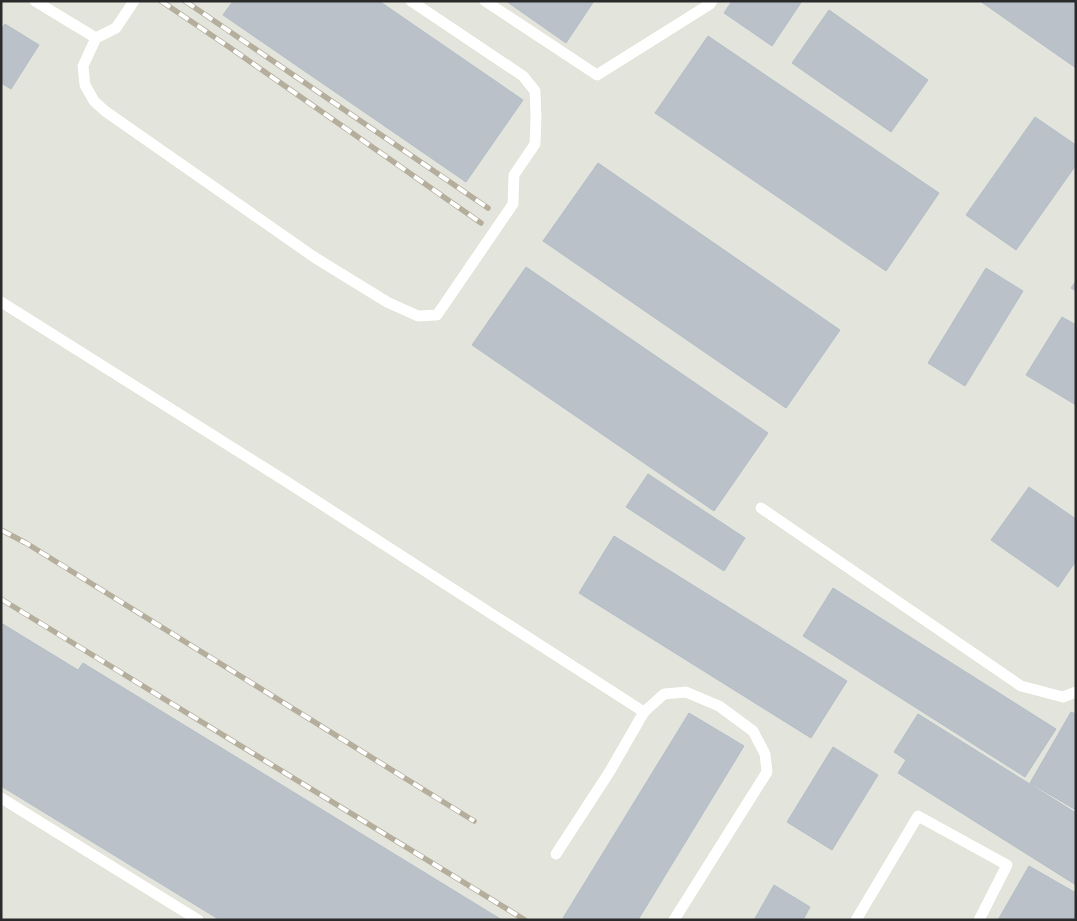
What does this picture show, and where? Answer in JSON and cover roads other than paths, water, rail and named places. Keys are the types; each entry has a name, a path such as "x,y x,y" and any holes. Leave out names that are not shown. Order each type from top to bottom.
{"lane":[{"path":"35,1 96,38"},
{"path":"134,1 116,28 96,38 83,66 85,85 94,101 105,111 314,257 387,302 418,316 437,315 513,204 514,175 535,144 536,117 535,91 523,76 411,1"},
{"path":"485,1 597,75 712,1"},
{"path":"1,302 279,477 644,712"},
{"path":"761,508 1021,686 1063,697 1076,692"},
{"path":"556,854 610,771 644,712 664,694 686,692 719,706 753,731 765,754 767,772 674,920"},
{"path":"1,798 198,920"},
{"path":"856,920 918,816 1007,865 979,920"}],"railway":[{"path":"161,1 481,223"},
{"path":"185,1 488,208"},
{"path":"1,530 26,543 474,821"},
{"path":"1,599 525,920"}]}
